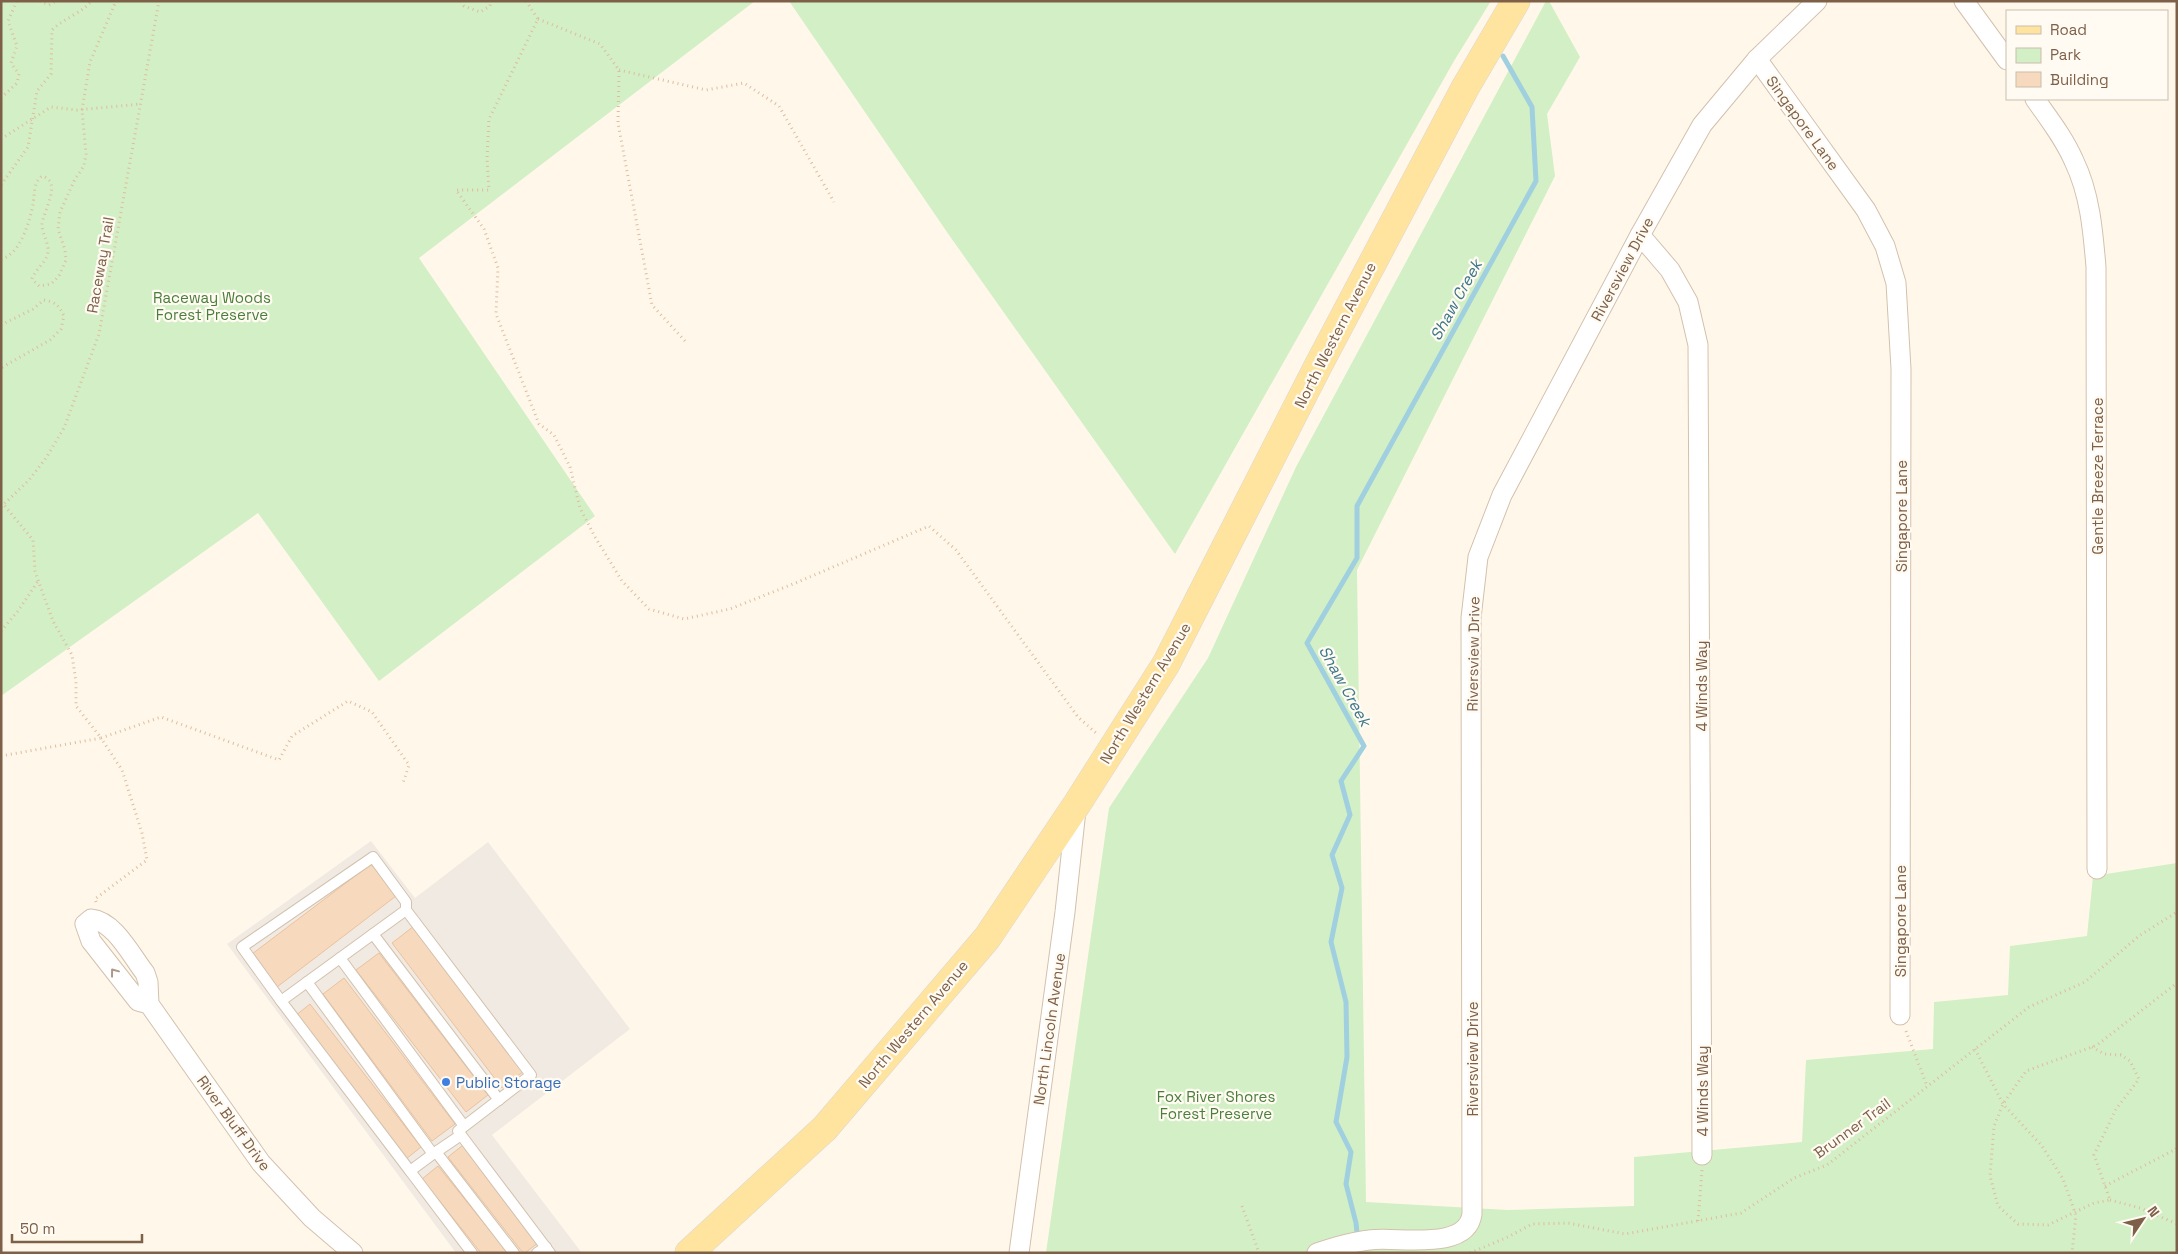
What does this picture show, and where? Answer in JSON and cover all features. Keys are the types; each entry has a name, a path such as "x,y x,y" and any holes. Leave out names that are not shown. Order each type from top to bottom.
{"main road":[{"name":"North Western Avenue","path":"689,1253 824,1128 987,938 1077,804 1166,664 1318,366 1460,96 1516,1"}],"street":[{"name":"Riversview Drive","path":"1317,1253 1342,1245 1372,1239 1445,1238 1456,1235 1467,1227 1472,1214 1471,618 1478,557 1502,495 1640,235 1702,125 1757,59 1817,1"},
{"path":"1964,1 2006,59"},
{"name":"Singapore Lane","path":"1757,59 1866,210 1885,246 1896,284 1901,369 1900,1014"},
{"name":"Gentle Breeze Terrace","path":"2036,100 2058,131 2075,162 2092,221 2096,266 2097,868"},
{"name":"4 Winds Way","path":"1640,235 1670,270 1688,302 1698,344 1702,1155"},
{"name":"North Lincoln Avenue","path":"1019,1253 1077,804"},
{"name":"River Bluff Drive","path":"101,920 91,919 85,924 91,941 138,1001 149,1004 261,1163 312,1218 353,1253"}],"lane":[{"path":"410,1171 531,1075 406,910 406,902 373,857 242,947 281,1001 472,1253"},
{"path":"281,1001 406,910"},
{"path":"373,934 499,1100"},
{"path":"340,958 463,1130 544,1251"},
{"path":"307,982 434,1153 514,1253"}],"path":[{"path":"1,98 17,83 19,74 11,63 17,46 8,20 17,1"},
{"path":"40,1 49,5 56,1"},
{"path":"1,184 28,147 37,91 51,74 52,30 65,19 85,9 91,1"},
{"path":"1,259 6,258 17,248 28,222 33,204 35,184 42,176 49,180 51,185 51,192 42,226 48,249 47,256 32,279 39,286 50,284 64,268 66,260 65,250 58,228 60,212 62,203 84,166 86,159 82,110 90,62 116,1"},
{"name":"Raceway Trail","path":"3,506 40,466 64,428 99,334 159,1"},
{"path":"461,1 464,6 480,12 490,6 491,1"},
{"path":"526,1 538,19 600,44 619,70 618,123 652,305 685,340"},
{"path":"538,19 489,119 489,190 456,190 484,229 498,268 496,314 539,424 554,435 570,467 580,508 622,581 649,609 684,619 730,609 929,526 956,550 1078,717 1101,738"},
{"path":"619,70 706,90 744,83 778,106 834,202"},
{"path":"1,140 50,107 82,110 141,104"},
{"path":"1,325 33,309 44,300 53,301 59,306 64,316 60,329 50,340 1,368"},
{"path":"3,506 33,540 35,570 38,580 52,621 72,656 76,682 76,706 101,738 122,770 142,833 147,860 95,899 101,920"},
{"path":"1,631 18,611 38,580"},
{"path":"1,756 101,738 161,717 279,760 292,736 348,701 372,712 409,764 403,783"},
{"name":"Brunner Trail","path":"1470,1253 1508,1237 1532,1224 1568,1223 1625,1234 1741,1213 1794,1178 1827,1164 2028,1007 2085,982 2139,936 2177,912"},
{"path":"2177,983 2092,1047 2026,1071 2004,1104 1994,1126 1990,1176 1998,1206 2018,1224 2048,1225 2074,1211 2094,1203 2110,1200 2140,1208 2177,1224"},
{"path":"1900,1014 1927,1086"},
{"path":"2092,1047 2104,1054 2121,1055 2126,1058 2130,1061 2139,1079 2116,1109 2094,1156 2110,1200"},
{"path":"1974,1049 2004,1104 2042,1146 2063,1179 2076,1215 2072,1253"},
{"path":"2105,1186 2176,1149 2177,1146"},
{"path":"1698,1221 1702,1155"},
{"path":"1242,1206 1258,1253"}],"shaded area":[{"name":"Public Storage","path":"371,841 415,898 488,842 630,1029 492,1135 582,1253 456,1253 227,944"}],"green space":[{"name":"Raceway Woods Forest Preserve","path":"1,1 755,1 419,258 595,516 379,681 258,513 1,696"},
{"path":"789,1 1491,1 1454,61 1175,554 949,235"},
{"name":"Fox River Shores Forest Preserve","path":"1546,1 1549,1 1580,57 1547,114 1555,176 1357,570 1366,1202 1508,1210 1634,1206 1634,1157 1802,1142 1806,1060 1933,1049 1934,1002 2008,995 2010,946 2087,936 2093,876 2177,863 2177,1253 1046,1253 1109,808 1208,658 1296,467"}],"building":[{"path":"371,864 396,896 277,987 252,954"},
{"path":"414,926 524,1071 502,1088 392,943"},
{"path":"379,953 488,1095 466,1112 356,970"},
{"path":"344,978 455,1124 432,1141 323,994"},
{"path":"310,1004 421,1147 406,1159 295,1016"},
{"path":"463,1145 539,1242 525,1253 523,1253 448,1157"},
{"path":"438,1166 508,1253 481,1253 422,1179"}],"waterway":[{"name":"Shaw Creek","path":"1359,1253 1356,1223 1346,1184 1351,1152 1336,1122 1347,1057 1346,1002 1331,942 1342,888 1332,855 1350,815 1341,781 1364,746 1307,643 1357,558 1357,506 1536,181 1532,107 1503,56"}],"place":[{"name":"Public Storage","path":"446,1082"}]}
